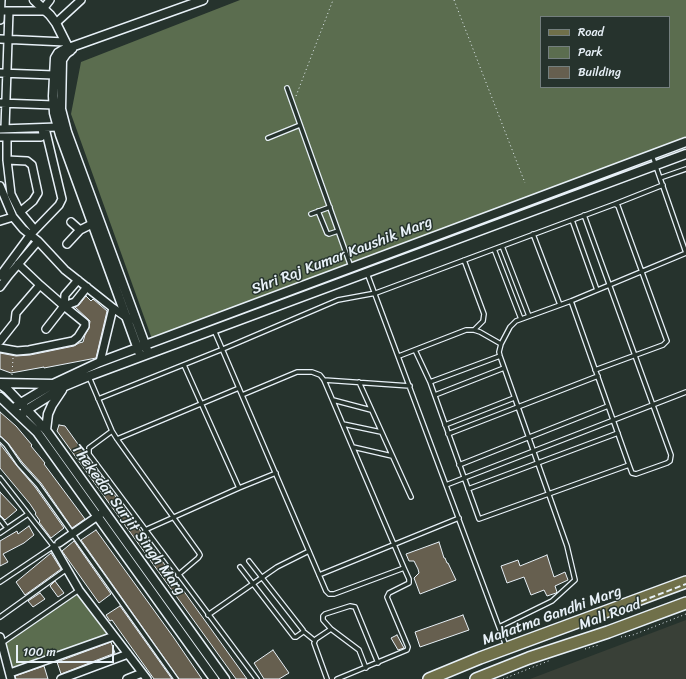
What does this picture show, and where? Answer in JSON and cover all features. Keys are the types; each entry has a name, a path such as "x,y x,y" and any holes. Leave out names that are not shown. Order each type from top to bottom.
{"main road":[{"name":"Mahatma Gandhi Marg","path":"429,679 507,648 686,582"},
{"name":"Mall Road","path":"476,679 529,658 552,655 686,603"},
{"path":"546,634 552,655"}],"street":[{"path":"34,0 56,23 70,47"},
{"path":"44,10 50,0"},
{"path":"56,23 81,0"},
{"path":"143,351 126,317 58,127 54,105 56,55 70,47 202,0"},
{"path":"0,20 1,1"},
{"path":"0,11 44,10"},
{"path":"9,11 4,39 2,129 58,127"},
{"path":"4,39 70,47"},
{"path":"70,47 62,60 61,109 67,132 135,320 143,351"},
{"path":"3,73 54,75"},
{"path":"3,103 54,105"},
{"path":"44,128 43,135 41,137 3,137 11,194 38,241 65,270 113,308 126,317 135,320"},
{"path":"0,276 33,232 59,205 62,199 44,128"},
{"name":"Shri Raj Kumar Kaushik Marg","path":"20,416 28,409 65,386 143,351 351,267 686,142"},
{"name":"Shri Raj Kumar Kaushik Marg","path":"13,409 53,384 100,362 143,351 213,329 686,154"},
{"path":"7,160 30,162 33,171 38,193 20,212"},
{"path":"578,182 582,193"},
{"path":"0,186 13,217 23,229 33,232"},
{"path":"0,221 13,217"},
{"path":"71,222 80,230"},
{"path":"67,244 80,230 92,224"},
{"path":"0,287 38,241"},
{"path":"364,262 367,272"},
{"path":"0,348 13,351 29,350 73,341 78,337 85,326 85,323 40,285 18,264"},
{"path":"46,330 64,306 65,296 78,280"},
{"path":"0,341 15,322 16,313 40,285"},
{"path":"64,306 75,302 87,287"},
{"path":"100,362 113,308"},
{"path":"0,384 53,384"},
{"name":"Thekedar Surjit Singh Marg","path":"0,384 28,409 46,430 226,679"},
{"path":"46,430 48,414 52,405 65,386"},
{"name":"Thekedar Surjit Singh Marg","path":"0,397 36,432 214,679"},
{"path":"105,511 74,534 56,545 79,590 145,676 127,679"},
{"path":"1,640 11,676 114,636"},
{"path":"61,679 128,654"}],"lane":[{"path":"287,88 351,267"},
{"path":"268,138 300,125"},
{"path":"499,627 552,601 575,580 567,546 500,356 499,352 501,344 512,324 521,319 571,301 686,253 652,154"},
{"path":"660,178 686,169"},
{"path":"98,399 223,349 338,300 376,293 663,185"},
{"path":"596,370 663,345 667,341 618,206 615,204"},
{"path":"311,214 330,207"},
{"path":"318,211 328,233 338,231"},
{"path":"571,301 632,473 636,474 670,461 671,458 653,405 584,215"},
{"path":"572,220 597,290"},
{"path":"533,234 560,305"},
{"path":"502,246 529,316"},
{"path":"494,249 521,319"},
{"path":"464,260 484,314 483,321 474,330"},
{"path":"367,272 507,648"},
{"path":"213,329 240,388 326,591 331,594 404,568"},
{"path":"399,356 466,330 474,330 501,344"},
{"path":"415,350 435,395 478,519 629,465"},
{"path":"430,382 500,356"},
{"path":"184,365 239,488"},
{"path":"435,395 504,368"},
{"path":"242,395 296,372 312,372 320,375 324,380 333,400 409,579 409,583 387,594 408,649 405,652 337,679"},
{"path":"89,376 117,440 200,555 178,575"},
{"path":"448,434 598,376"},
{"path":"324,380 410,386"},
{"path":"359,382 411,497"},
{"path":"117,440 240,388"},
{"path":"446,485 686,392"},
{"path":"445,425 514,398"},
{"path":"333,400 371,410"},
{"path":"459,465 608,406"},
{"path":"343,424 381,432"},
{"path":"112,431 89,448 88,452 256,679"},
{"path":"468,489 618,433"},
{"path":"0,439 19,464 38,485 74,534 176,679"},
{"path":"353,447 392,456"},
{"path":"145,530 276,473"},
{"path":"0,478 28,514 56,545 0,582"},
{"path":"0,533 28,514"},
{"path":"319,575 459,518"},
{"path":"0,519 8,528"},
{"path":"208,615 277,567 309,551"},
{"path":"249,561 303,631 314,640 327,679"},
{"path":"240,567 294,637 303,631"},
{"path":"0,617 67,569"},
{"path":"1,640 79,590"},
{"path":"366,668 359,650 331,630 324,620 323,616 325,614 350,606 355,607 378,663"},
{"path":"314,640 331,630"}],"path":[{"path":"293,104 333,0"},
{"path":"454,0 525,183"},
{"path":"11,383 13,351"},
{"path":"618,638 633,635 686,614"},
{"path":"584,650 604,643"},
{"path":"503,679 552,655"}],"shaded area":[{"path":"686,620 686,679 530,679"}],"green space":[{"path":"240,0 686,0 686,141 152,339 71,114 81,62"},
{"path":"78,594 111,634 11,668 3,643"}],"building":[{"path":"86,296 91,301 93,299 107,311 96,358 11,373 0,369 0,353 16,356 30,355 74,346 83,342 89,328 90,321 75,307 79,305"},
{"path":"0,412 16,426 32,445 31,446 85,519 72,528 41,483 22,462 8,443 0,436"},
{"path":"59,425 65,426 247,679 236,679 57,431"},
{"path":"0,444 35,487 64,528 51,538 39,522 40,521 35,514 36,513 30,504 0,468"},
{"path":"0,492 17,510 5,520 0,515"},
{"path":"29,526 34,535 24,543 3,554 8,562 0,566 0,541 17,531 18,534"},
{"path":"96,530 202,679 179,679 81,540"},
{"path":"74,541 111,594 99,603 62,551"},
{"path":"439,542 444,558 456,580 420,594 414,578 419,573 418,569 414,561 409,561 406,554"},
{"path":"51,553 61,569 25,595 16,582"},
{"path":"547,555 554,577 565,572 568,580 555,586 556,593 547,596 544,590 531,595 524,577 507,583 501,566 518,560 520,566"},
{"path":"55,581 64,593 58,597 50,586"},
{"path":"40,593 45,599 33,607 28,601"},
{"path":"120,606 172,679 154,679 112,620 110,621 106,615"},
{"path":"463,615 469,630 420,647 415,632"},
{"path":"397,635 404,648 398,650 391,638"},
{"path":"111,642 115,653 61,674 57,662"},
{"path":"273,650 289,673 279,679 264,679 254,663"},
{"path":"44,666 48,679 16,679 15,676"}],"railway":[{"path":"616,611 686,584"}]}
